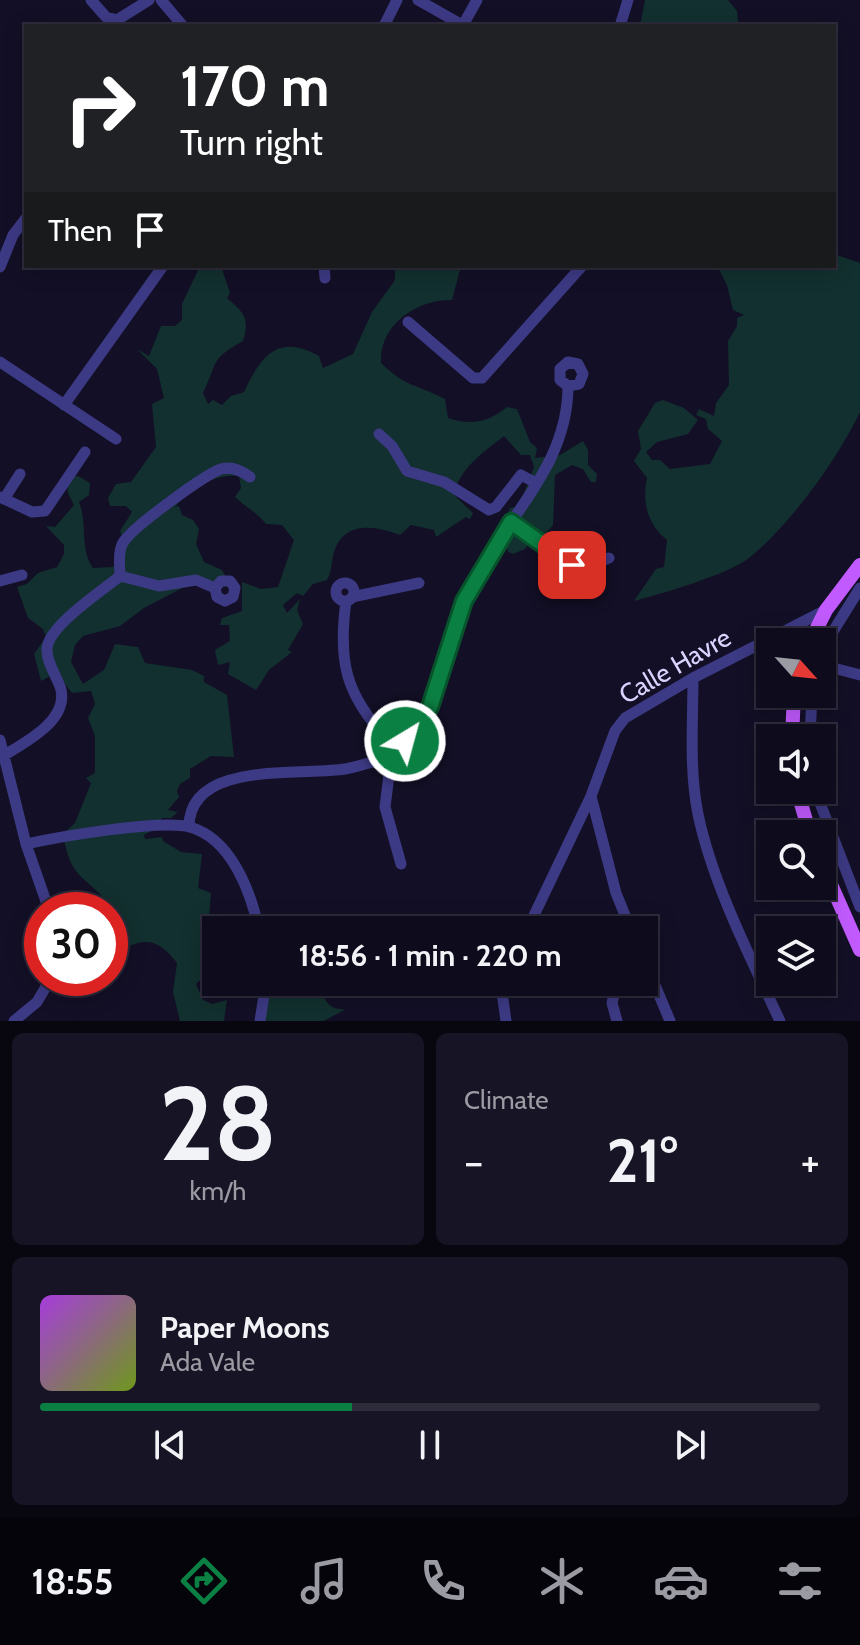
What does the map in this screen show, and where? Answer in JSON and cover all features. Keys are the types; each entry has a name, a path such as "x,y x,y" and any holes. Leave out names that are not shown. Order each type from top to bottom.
{"main road":[{"path":"817,628 826,610 860,565"},
{"path":"836,896 860,950"}],"street":[{"path":"91,0 106,17 117,20 149,0"},
{"path":"161,0 181,24"},
{"path":"385,24 397,0"},
{"path":"418,0 460,24"},
{"path":"464,24 477,0"},
{"path":"621,24 628,0"},
{"path":"0,267 13,235 24,221"},
{"path":"64,405 162,268"},
{"path":"408,322 473,378 482,378 580,268"},
{"path":"0,362 116,439"},
{"path":"405,741 430,707 464,601 563,433 568,416 568,386"},
{"path":"379,434 407,471 444,482 489,510 496,507 521,475 536,483"},
{"path":"20,474 2,498 32,512 45,511 85,452"},
{"path":"120,576 120,549 125,539 159,511 221,469 241,471 250,477"},
{"path":"511,522 580,569 609,558"},
{"path":"0,581 22,575"},
{"path":"120,576 159,586 196,580 215,588"},
{"path":"3,756 33,738 61,704 62,693 47,651 60,625 120,576"},
{"path":"387,739 366,715 344,669 341,655 349,599 419,583"},
{"path":"835,628 860,588"},
{"name":"Calle Havre","path":"534,916 591,796 615,731 625,718 693,678 826,610"},
{"path":"836,669 860,675"},
{"path":"693,678 694,786 698,815 709,852 780,1021"},
{"path":"189,827 193,806 211,786 297,770 343,770 386,763 400,766 408,760 410,749 405,741 394,737 387,739 379,751 386,763 385,807 401,864"},
{"path":"0,740 26,844 43,892"},
{"path":"591,796 616,893 625,916"},
{"path":"820,804 860,907"},
{"path":"26,844 124,830 189,827 223,850 239,872 254,916"},
{"path":"658,992 670,1021"},
{"path":"14,1021 40,996"},
{"path":"260,1021 264,996"},
{"path":"503,996 506,1021"},
{"path":"614,996 612,1003 617,1021"}],"green space":[{"path":"645,0 728,0 737,11 738,23 743,24 640,24"},
{"path":"836,255 860,263 860,412 826,471 796,510 749,558 711,577 634,601 656,569 664,567 667,540 651,520 645,496 647,478 634,461 641,449 638,431 655,403 663,400 684,408 698,420 688,434 657,442 646,452 652,460 660,460 670,469 710,464 722,441 708,429 706,419 696,415 699,409 714,416 716,403 729,385 728,341 737,326 737,318 744,315 733,310 727,285 718,268 836,268"},
{"path":"199,268 222,268 230,293 227,298 241,312 246,327 243,341 220,357 203,393 208,404 213,400 222,405 231,396 244,392 265,358 282,348 293,347 319,356 323,368 353,354 372,312 395,280 395,268 460,268 452,300 426,304 403,316 386,337 381,363 405,381 445,399 448,418 464,422 479,421 507,407 517,409 530,442 537,448 535,458 560,455 583,441 588,450 588,465 597,474 596,482 591,482 583,469 572,465 555,475 553,525 544,536 533,539 525,549 513,554 508,552 502,525 510,508 519,506 534,467 530,455 521,455 504,436 473,461 457,485 454,495 473,513 470,519 466,517 436,537 434,530 411,525 400,535 380,529 360,528 343,536 337,544 327,580 313,584 303,596 297,593 283,605 287,613 300,599 297,610 303,624 288,650 292,652 269,670 256,690 228,674 230,662 218,665 215,650 230,641 229,625 220,625 222,618 242,611 242,582 261,589 278,587 294,540 282,525 266,524 235,497 241,488 239,476 221,477 195,488 175,507 179,506 182,515 193,520 199,529 196,544 204,562 222,570 226,577 219,577 212,585 188,585 144,608 120,626 83,636 75,645 71,662 83,684 104,670 115,644 138,647 145,663 192,670 204,676 204,682 227,695 234,757 211,756 190,769 190,778 180,784 177,791 179,797 168,810 178,812 171,818 162,818 155,829 144,835 145,839 162,837 163,841 181,852 202,854 198,888 211,893 209,916 202,916 202,978 196,984 203,1000 212,1004 227,1000 224,1021 180,1021 173,992 177,963 166,950 154,943 140,942 128,947 128,892 98,892 80,876 70,861 63,834 75,823 91,783 86,778 95,773 95,736 88,718 95,704 91,691 72,693 56,673 41,681 34,654 46,637 43,629 28,618 17,587 27,584 38,573 57,567 64,554 64,545 46,526 55,527 74,505 68,493 66,477 78,476 90,483 89,495 79,502 86,552 93,568 113,567 126,548 120,531 132,512 126,506 110,506 108,498 116,484 131,482 156,447 152,404 164,398 157,369 137,349 149,356 161,326 175,326 182,320 182,304"},
{"path":"263,996 323,996 329,1005 346,1009 324,1021 260,1021"}],"route":[{"path":"405,741 430,707 473,581 511,522 572,565"}]}
